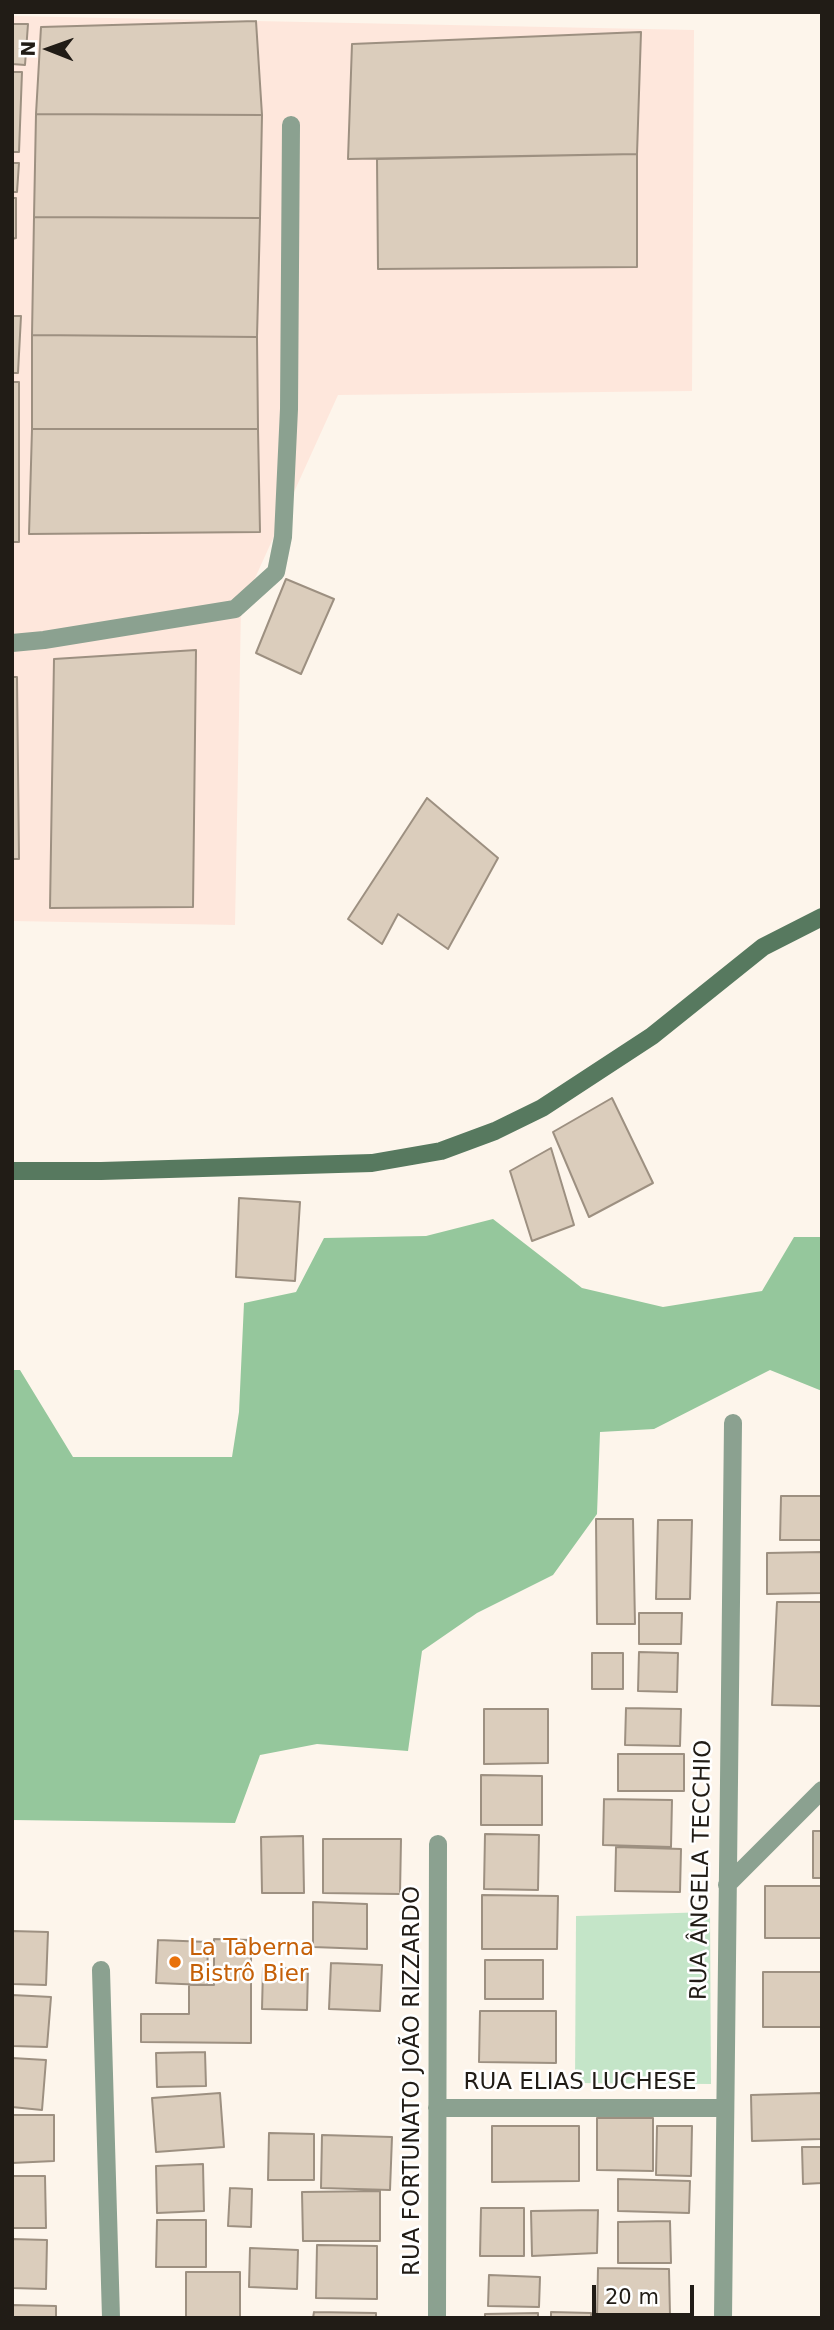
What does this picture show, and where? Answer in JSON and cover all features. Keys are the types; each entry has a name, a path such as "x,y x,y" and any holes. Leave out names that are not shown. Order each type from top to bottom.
{"main road":[{"path":"12,1171 372,1163 441,1151 495,1131 542,1108 652,1036 763,947 822,917"}],"street":[{"path":"12,643 235,609 276,572 283,537 289,409 291,125"},
{"name":"RUA ÂNGELA TECCHIO","path":"723,2318 733,1423"},
{"path":"727,1885 822,1790"},
{"name":"RUA FORTUNATO JOÃO RIZZARDO","path":"437,2318 438,1844"},
{"path":"101,1970 111,2318"},
{"name":"RUA ELIAS LUCHESE","path":"437,2108 724,2108"}],"shaded area":[{"path":"12,16 694,30 692,391 338,395 241,609 235,925 12,921"}],"green space":[{"path":"493,1219 582,1288 663,1307 762,1291 794,1237 822,1237 822,1391 770,1370 654,1429 600,1432 597,1514 553,1575 477,1613 422,1651 408,1751 317,1744 260,1755 235,1823 12,1820 12,1370 20,1370 73,1457 232,1457 239,1412 244,1303 296,1292 324,1238 426,1236"},
{"path":"710,1912 711,2084 575,2083 576,1916"}],"building":[{"path":"256,21 262,115 36,114 41,27"},
{"path":"12,24 28,24 25,65 12,64"},
{"path":"641,32 637,154 348,159 352,44"},
{"path":"12,72 22,72 19,152 12,152"},
{"path":"36,114 262,115 260,218 34,217"},
{"path":"637,154 637,267 378,269 377,159"},
{"path":"12,163 19,163 17,192 12,192"},
{"path":"12,198 16,198 16,238 12,239"},
{"path":"34,217 260,218 257,337 32,335"},
{"path":"12,316 21,316 18,373 12,373"},
{"path":"32,335 257,337 258,429 32,429"},
{"path":"12,382 19,382 19,542 12,542"},
{"path":"32,429 258,429 260,532 29,534"},
{"path":"286,579 334,599 301,674 256,653"},
{"path":"196,650 193,907 50,908 54,659"},
{"path":"12,677 17,677 19,859 12,859"},
{"path":"427,798 498,858 448,949 398,914 382,944 348,919"},
{"path":"612,1098 653,1183 589,1217 553,1132"},
{"path":"551,1148 574,1225 532,1241 510,1171"},
{"path":"239,1198 300,1202 295,1281 236,1277"},
{"path":"781,1496 822,1496 822,1540 780,1540"},
{"path":"596,1519 633,1519 635,1624 597,1624"},
{"path":"658,1520 692,1520 690,1599 656,1599"},
{"path":"822,1552 822,1593 767,1594 767,1553"},
{"path":"777,1602 822,1602 822,1706 772,1705"},
{"path":"639,1613 682,1613 681,1644 639,1644"},
{"path":"639,1652 678,1653 677,1692 638,1691"},
{"path":"592,1653 623,1653 623,1689 592,1689"},
{"path":"626,1708 681,1709 680,1746 625,1745"},
{"path":"484,1709 548,1709 548,1763 484,1764"},
{"path":"618,1754 684,1754 684,1791 618,1791"},
{"path":"481,1775 542,1776 542,1825 481,1825"},
{"path":"604,1799 672,1800 671,1847 603,1845"},
{"path":"813,1831 822,1831 822,1878 813,1878"},
{"path":"485,1834 539,1835 538,1890 484,1889"},
{"path":"303,1836 304,1893 262,1893 261,1837"},
{"path":"323,1839 401,1839 400,1894 323,1893"},
{"path":"616,1847 681,1849 680,1892 615,1891"},
{"path":"765,1886 822,1886 822,1938 765,1938"},
{"path":"482,1895 558,1896 557,1949 482,1949"},
{"path":"313,1902 367,1904 367,1949 313,1947"},
{"path":"12,1931 48,1932 46,1985 12,1984"},
{"path":"214,1939 251,1940 251,2043 141,2042 141,2014 189,2014 189,1985 214,1985"},
{"path":"158,1940 208,1942 207,1985 156,1983"},
{"path":"485,1960 543,1960 543,1999 485,1999"},
{"path":"331,1963 382,1965 380,2011 329,2009"},
{"path":"263,1968 308,1969 307,2010 262,2009"},
{"path":"763,1972 822,1972 822,2027 763,2027"},
{"path":"12,1995 51,1997 47,2047 12,2046"},
{"path":"480,2011 556,2011 556,2063 479,2062"},
{"path":"205,2052 206,2086 157,2087 156,2053"},
{"path":"12,2058 46,2060 42,2110 12,2107"},
{"path":"220,2093 224,2147 156,2152 152,2098"},
{"path":"822,2093 822,2139 752,2141 751,2095"},
{"path":"12,2115 54,2115 54,2161 12,2163"},
{"path":"597,2118 653,2118 653,2171 597,2170"},
{"path":"492,2126 579,2126 579,2181 492,2182"},
{"path":"657,2126 692,2126 691,2176 656,2175"},
{"path":"269,2133 314,2134 314,2180 268,2180"},
{"path":"322,2135 392,2137 390,2190 321,2188"},
{"path":"802,2147 822,2147 822,2183 803,2184"},
{"path":"203,2164 204,2211 157,2213 156,2166"},
{"path":"12,2176 45,2176 46,2228 12,2228"},
{"path":"618,2179 690,2181 689,2213 618,2211"},
{"path":"230,2188 252,2189 251,2227 228,2226"},
{"path":"380,2191 380,2241 303,2241 302,2192"},
{"path":"481,2208 524,2208 524,2256 480,2256"},
{"path":"598,2210 597,2253 532,2256 531,2211"},
{"path":"157,2220 206,2220 206,2267 156,2267"},
{"path":"670,2221 671,2263 618,2263 618,2222"},
{"path":"12,2239 47,2240 46,2289 12,2288"},
{"path":"317,2245 377,2246 377,2299 316,2298"},
{"path":"250,2248 298,2250 297,2289 249,2287"},
{"path":"598,2268 669,2269 670,2315 597,2318"},
{"path":"186,2272 240,2272 240,2318 186,2318"},
{"path":"489,2275 540,2277 539,2307 488,2306"},
{"path":"12,2305 56,2306 56,2318 12,2318"},
{"path":"314,2312 376,2313 376,2318 313,2318"},
{"path":"551,2312 591,2313 591,2318 551,2318"},
{"path":"538,2313 538,2318 485,2318 485,2314"}],"place":[{"name":"La Taberna Bistrô Bier","path":"175,1962"}]}
